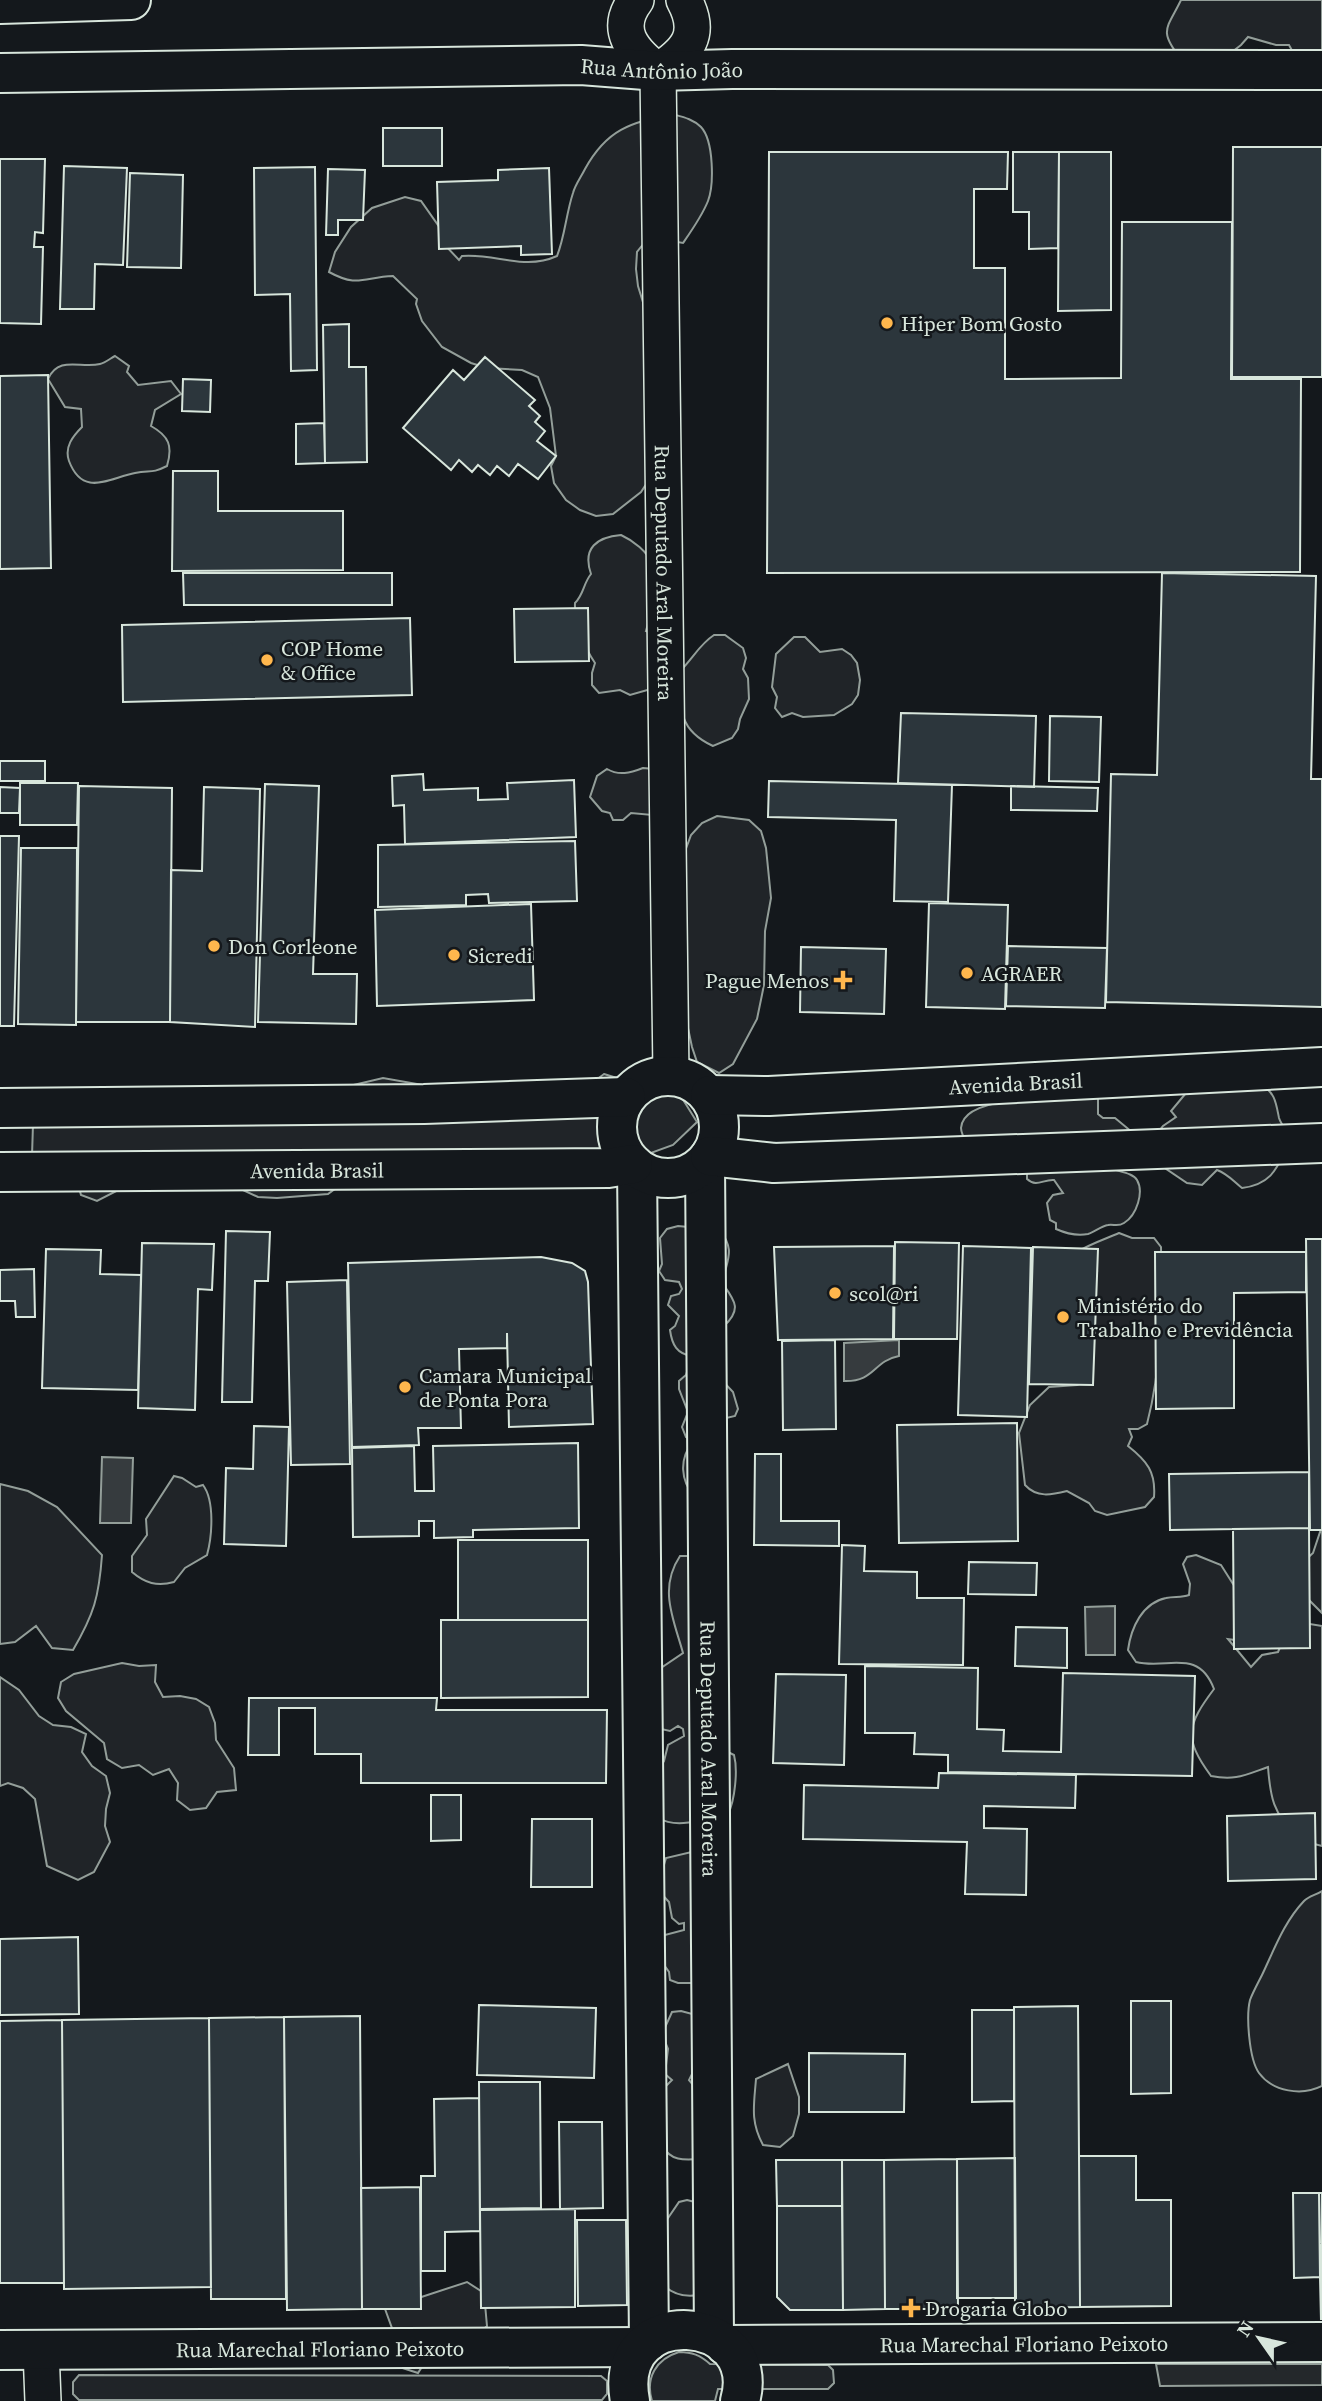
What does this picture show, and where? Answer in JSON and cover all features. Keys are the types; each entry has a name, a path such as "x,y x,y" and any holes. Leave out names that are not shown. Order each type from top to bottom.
{"main road":[{"path":"0,4 131,0"},
{"name":"Rua Antônio João","path":"0,73 582,65 657,71 1322,70"},
{"name":"Avenida Brasil","path":"710,1096 769,1096 1322,1067"},
{"path":"663,1075 693,1081 710,1096 718,1112 720,1130 708,1160 689,1174 671,1178 653,1176 635,1166 621,1147 618,1137 618,1116 626,1097 646,1080 663,1075"},
{"path":"0,1108 424,1104 626,1097"},
{"path":"708,1160 774,1163 1322,1143"},
{"name":"Rua Deputado Aral Moreira","path":"708,1160 720,2341"},
{"path":"630,2401 627,2388 629,2374 633,2360 646,2344 635,1166"},
{"name":"Avenida Brasil","path":"0,1172 635,1166"},
{"name":"Rua Marechal Floriano Peixoto","path":"0,2350 646,2344 666,2332 680,2328 693,2329 720,2341 1322,2342"},
{"path":"720,2341 739,2367 742,2385 740,2401"}],"street":[{"path":"636,0 626,23 627,37 633,50 657,71 682,53 690,41 693,27 691,12 684,0"},
{"name":"Rua Deputado Aral Moreira","path":"657,71 671,1075"},
{"path":"41,2350 43,2401"}],"shaded area":[{"path":"1181,0 1322,0 1322,61 1294,54 1289,45 1276,45 1248,37 1232,52 1221,50 1208,57 1181,59 1169,42 1167,30"},
{"path":"672,114 691,120 701,127 711,152 712,174 708,201 683,243 649,237 637,252 638,286 659,354 662,460 641,492 613,514 596,516 580,510 566,500 554,483 551,466 556,456 550,408 538,377 522,370 487,368 471,363 442,347 422,321 417,299 393,276 354,281 329,272 335,252 351,227 372,208 405,197 421,201 440,228 444,244 459,260 462,256 474,256 533,262 557,256 574,190 593,156 611,136 621,130"},
{"path":"115,356 129,366 127,372 138,385 171,381 181,394 155,410 151,426 166,438 169,459 167,466 157,470 98,483 89,482 75,472 68,456 70,442 82,427 81,409 65,407 48,379 58,367 100,364"},
{"path":"621,535 644,551 652,565 646,631 652,633 651,689 630,695 620,690 599,693 592,685 595,663 580,634 575,610 575,603 591,574 590,551 599,541"},
{"path":"714,635 725,635 743,648 746,658 743,669 748,678 749,699 732,738 713,746 692,732 686,724 680,694 681,670"},
{"path":"794,637 805,637 820,652 842,649 851,655 857,663 860,680 858,695 852,704 834,715 803,717 792,713 782,717 775,708 777,697 772,687 776,654"},
{"path":"643,768 654,769 652,815 631,813 623,820 613,820 610,813 602,811 590,797 597,776 607,769 625,773"},
{"path":"717,816 749,820 761,831 766,848 771,898 765,931 764,985 757,1019 733,1064 719,1073 697,1062 678,981 680,865 691,835 702,823"},
{"path":"604,1074 682,1098 697,1122 673,1145 582,1178 343,1183 328,1194 277,1198 258,1197 228,1183 128,1185 97,1201 81,1195 72,1162 32,1156 33,1124 345,1087 383,1078 451,1090 588,1086"},
{"path":"1261,1085 1272,1095 1280,1121 1292,1138 1269,1177 1253,1186 1242,1188 1217,1170 1202,1185 1187,1183 1159,1164 1152,1140 1163,1126 1176,1117 1171,1111 1186,1093"},
{"path":"1044,1098 1098,1098 1098,1114 1103,1118 1115,1118 1132,1132 1102,1164 1134,1177 1140,1191 1136,1209 1129,1219 1120,1225 1105,1226 1088,1234 1056,1229 1056,1223 1050,1220 1047,1203 1053,1195 1063,1193 1054,1180 1031,1182 1027,1179 1027,1169 964,1139 961,1131 966,1116 980,1108 998,1103"},
{"path":"678,1226 720,1230 729,1251 723,1284 735,1305 733,1315 724,1326 718,1376 733,1392 738,1409 735,1416 726,1418 695,1498 684,1477 685,1455 693,1441 686,1437 682,1427 688,1412 679,1389 679,1381 686,1375 692,1356 679,1351 672,1340 670,1330 679,1316 668,1305 671,1296 679,1294 682,1289 679,1282 665,1280 659,1271 662,1264 660,1238 667,1229"},
{"path":"1119,1233 1132,1238 1154,1238 1161,1247 1161,1314 1156,1381 1147,1424 1138,1429 1129,1429 1132,1437 1128,1446 1149,1468 1154,1497 1145,1507 1107,1515 1095,1511 1089,1503 1067,1491 1039,1494 1025,1485 1019,1433 1030,1405 1049,1387 1077,1385 1088,1380 1089,1279 1097,1271 1077,1252"},
{"path":"899,1340 899,1356 884,1362 862,1378 844,1381 844,1343"},
{"path":"102,1457 133,1458 131,1523 100,1523"},
{"path":"174,1476 196,1487 203,1485 207,1492 211,1519 209,1547 207,1555 185,1568 174,1582 152,1583 132,1572 132,1556 147,1535 146,1519"},
{"path":"0,1484 28,1491 57,1507 102,1555 94,1605 73,1650 52,1648 36,1626 15,1642 0,1644"},
{"path":"1322,1526 1322,1613 1300,1591 1301,1564 1313,1553"},
{"path":"1196,1555 1221,1565 1240,1595 1235,1640 1228,1639 1251,1667 1262,1655 1278,1652 1298,1622 1322,1626 1322,1846 1306,1840 1283,1820 1274,1804 1268,1767 1227,1778 1211,1776 1202,1763 1192,1732 1198,1712 1214,1689 1207,1676 1190,1664 1136,1662 1128,1650 1135,1625 1150,1605 1166,1598 1189,1595 1190,1584 1183,1564 1187,1557"},
{"path":"680,1556 691,1556 726,1751 734,1755 736,1769 734,1793 728,1814 675,1823 658,1818 659,1769 668,1745 684,1736 683,1729 678,1726 670,1731 661,1729 658,1670 683,1653 672,1617 669,1592 673,1568"},
{"path":"1115,1606 1115,1655 1086,1655 1085,1607"},
{"path":"122,1663 156,1665 155,1682 163,1697 196,1699 209,1707 215,1723 216,1740 234,1768 236,1790 217,1792 206,1808 190,1810 177,1800 178,1783 169,1769 153,1775 139,1765 122,1768 107,1759 104,1743 66,1711 58,1698 61,1682 74,1674"},
{"path":"0,1677 19,1690 39,1716 53,1725 71,1727 86,1734 82,1752 92,1766 106,1776 110,1793 105,1826 110,1842 94,1872 78,1880 47,1866 35,1799 23,1788 8,1783 0,1786"},
{"path":"700,1850 695,1983 678,1983 670,1980 669,1972 659,1958 661,1936 684,1930 684,1923 679,1924 672,1918 669,1902 657,1889 666,1858"},
{"path":"1322,1891 1322,2086 1306,2091 1288,2090 1265,2079 1256,2066 1249,2037 1250,2000 1291,1918 1306,1899"},
{"path":"681,2011 696,2015 697,2064 689,2080 694,2086 699,2159 688,2160 669,2154 663,2146 656,2096 672,2080 665,2074 668,2049 662,2034 672,2012"},
{"path":"788,2064 799,2097 799,2114 793,2136 780,2147 763,2145 755,2120 756,2079"},
{"path":"679,2202 695,2202 703,2294 692,2296 682,2295 663,2285 667,2253 664,2236 666,2221"},
{"path":"467,2282 484,2293 487,2326 465,2347 434,2348 418,2373 390,2364 393,2331 385,2309"},
{"path":"679,2352 696,2355 710,2364 828,2365 833,2370 834,2383 828,2389 718,2389 715,2401 652,2401 650,2385 654,2370 664,2359"},
{"path":"1156,2364 1322,2364 1322,2385 1160,2386"},
{"path":"79,2375 601,2376 607,2381 607,2394 602,2400 79,2400 73,2394 73,2382"}],"building":[{"path":"383,128 442,128 442,166 383,166"},
{"path":"1233,147 1322,147 1322,377 1232,377"},
{"name":"Hiper Bom Gosto","path":"769,152 1008,152 1007,189 974,189 974,268 1005,268 1005,379 1121,378 1122,222 1232,222 1231,379 1301,379 1300,572 767,573"},
{"path":"1013,152 1059,152 1058,248 1029,249 1029,212 1013,212"},
{"path":"1059,152 1111,152 1111,310 1058,311"},
{"path":"0,159 45,159 43,233 35,232 34,247 43,247 41,324 0,323"},
{"path":"64,166 127,168 123,265 95,264 94,309 60,309"},
{"path":"315,167 317,370 291,371 290,294 255,295 254,168"},
{"path":"549,168 552,254 521,255 521,246 439,249 437,182 498,180 498,170"},
{"path":"328,169 365,170 363,220 338,220 338,235 326,235"},
{"path":"130,173 183,175 181,268 127,267"},
{"path":"349,324 349,367 366,367 367,462 325,463 323,325"},
{"path":"485,357 535,400 529,406 540,416 535,422 545,431 537,441 556,456 538,479 518,464 509,476 497,466 490,475 478,465 472,472 459,460 451,470 403,428 453,370 464,380"},
{"path":"48,375 51,568 0,569 0,376"},
{"path":"183,379 211,380 210,412 182,411"},
{"path":"324,423 325,463 296,464 296,424"},
{"path":"173,471 218,471 218,511 343,511 343,570 172,571"},
{"path":"183,573 392,573 392,605 184,605"},
{"path":"1162,573 1316,576 1311,779 1322,779 1322,1007 1106,1002 1111,774 1157,775"},
{"path":"588,608 589,661 515,662 514,609"},
{"name":"COP Home & Office","path":"410,618 412,695 123,702 122,625"},
{"path":"901,713 1036,716 1034,787 898,783"},
{"path":"1050,716 1101,717 1099,782 1049,781"},
{"path":"0,761 45,761 45,781 0,781"},
{"path":"423,774 424,790 478,788 478,800 508,799 507,783 574,780 576,837 405,844 404,805 393,806 392,776"},
{"path":"769,781 952,785 948,902 894,901 896,820 768,817"},
{"path":"20,783 78,783 77,825 20,825"},
{"path":"265,784 319,786 313,974 357,974 356,1024 258,1022"},
{"path":"79,786 172,788 170,1022 76,1022"},
{"path":"1011,786 1098,788 1097,811 1011,810"},
{"path":"0,787 20,788 19,813 0,813"},
{"name":"Don Corleone","path":"204,787 260,789 255,1027 170,1022 171,870 202,871"},
{"path":"0,836 19,836 14,1026 0,1026"},
{"path":"575,841 577,901 489,903 488,894 466,895 466,905 378,907 378,845"},
{"path":"21,848 77,848 76,1025 18,1024"},
{"name":"AGRAER","path":"929,903 1008,905 1005,1009 926,1007"},
{"name":"Sicredi","path":"531,904 534,1000 377,1006 375,910"},
{"path":"1008,946 1107,948 1105,1008 1006,1006"},
{"name":"Pague Menos","path":"801,947 886,949 884,1014 800,1012"},
{"path":"226,1231 270,1232 268,1281 255,1281 252,1402 222,1402"},
{"path":"1306,1239 1322,1239 1322,1530 1310,1530"},
{"path":"895,1242 959,1243 957,1339 894,1339"},
{"path":"142,1243 214,1244 212,1290 198,1289 195,1410 138,1408"},
{"name":"scol@ri","path":"894,1246 893,1339 778,1340 774,1247"},
{"path":"963,1246 1031,1248 1027,1417 958,1415"},
{"name":"Ministério do Trabalho e Previdência","path":"1033,1247 1098,1249 1093,1385 1029,1384"},
{"path":"46,1249 101,1250 100,1274 141,1275 138,1390 42,1388"},
{"path":"1155,1252 1306,1252 1306,1292 1234,1293 1234,1408 1156,1409"},
{"name":"Camara Municipal de Ponta Pora","path":"541,1257 572,1263 585,1271 588,1282 593,1424 509,1427 507,1333 507,1348 459,1349 461,1428 418,1428 419,1445 352,1447 348,1263"},
{"path":"34,1269 35,1317 16,1317 15,1301 0,1301 0,1270"},
{"path":"347,1280 350,1464 291,1465 287,1282"},
{"path":"835,1340 836,1429 783,1430 782,1341"},
{"path":"1017,1423 1018,1541 899,1543 897,1425"},
{"path":"254,1426 289,1427 286,1546 224,1544 226,1468 253,1469"},
{"path":"578,1443 579,1528 473,1530 473,1537 434,1538 434,1521 419,1521 419,1536 353,1537 352,1448 414,1446 415,1491 434,1491 433,1446"},
{"path":"755,1454 781,1454 781,1521 839,1521 839,1546 754,1545"},
{"path":"1309,1472 1309,1528 1170,1530 1169,1474"},
{"path":"1309,1528 1310,1648 1234,1649 1233,1529"},
{"path":"458,1540 588,1540 588,1620 458,1620"},
{"path":"842,1545 865,1546 864,1571 917,1572 917,1598 964,1598 963,1665 839,1664"},
{"path":"969,1562 1037,1563 1036,1595 968,1594"},
{"path":"441,1620 588,1620 588,1697 441,1698"},
{"path":"1016,1627 1067,1628 1067,1668 1015,1666"},
{"path":"865,1666 978,1668 977,1729 1004,1730 1003,1751 1061,1752 1063,1673 1195,1676 1192,1776 948,1772 948,1755 914,1754 915,1733 865,1733"},
{"path":"776,1674 846,1675 844,1765 773,1763"},
{"path":"249,1698 437,1698 436,1710 607,1710 606,1783 361,1783 361,1754 315,1754 315,1708 279,1708 279,1755 248,1755"},
{"path":"939,1773 1076,1775 1075,1808 984,1806 984,1828 1027,1829 1026,1895 965,1894 967,1842 803,1839 804,1785 938,1788"},
{"path":"431,1795 461,1795 461,1840 431,1841"},
{"path":"1315,1813 1316,1879 1228,1881 1227,1816"},
{"path":"532,1819 592,1819 592,1887 531,1887"},
{"path":"78,1937 79,2014 0,2015 0,1939"},
{"path":"1131,2001 1171,2001 1171,2093 1131,2094"},
{"path":"479,2005 596,2008 594,2078 477,2075"},
{"path":"1078,2006 1080,2307 1015,2308 1014,2007"},
{"path":"972,2010 1014,2010 1014,2101 972,2102"},
{"path":"360,2016 362,2309 287,2310 284,2017"},
{"path":"284,2017 286,2299 211,2299 209,2018"},
{"path":"209,2018 211,2287 64,2289 62,2020"},
{"path":"62,2020 64,2283 0,2283 0,2021"},
{"path":"809,2053 905,2054 904,2112 809,2112"},
{"path":"479,2082 540,2082 541,2208 480,2209"},
{"path":"479,2098 480,2231 445,2232 445,2271 421,2271 421,2176 435,2176 434,2099"},
{"path":"559,2122 602,2122 603,2208 560,2209"},
{"path":"1079,2156 1136,2156 1136,2200 1171,2200 1171,2306 1080,2307"},
{"path":"1015,2158 1016,2298 957,2298 957,2159"},
{"path":"957,2159 958,2309 885,2309 884,2160"},
{"path":"776,2160 842,2160 842,2206 777,2206"},
{"path":"842,2160 884,2160 885,2309 843,2310"},
{"path":"420,2187 421,2309 362,2309 361,2188"},
{"path":"1293,2193 1319,2193 1320,2277 1294,2278"},
{"path":"1319,2193 1322,2193 1321,2320 1320,2277"},
{"path":"777,2206 842,2206 843,2310 790,2310 777,2297"},
{"path":"575,2209 575,2307 481,2308 480,2210"},
{"path":"577,2220 626,2220 627,2305 578,2306"}],"place":[{"name":"Hiper Bom Gosto","path":"887,323"},
{"name":"COP Home & Office","path":"267,660"},
{"name":"Don Corleone","path":"214,946"},
{"name":"Sicredi","path":"454,955"},
{"name":"AGRAER","path":"967,973"},
{"name":"Pague Menos","path":"843,980"},
{"name":"scol@ri","path":"835,1293"},
{"name":"Ministério do Trabalho e Previdência","path":"1063,1317"},
{"name":"Camara Municipal de Ponta Pora","path":"405,1387"},
{"name":"Drogaria Globo","path":"911,2308"}]}
